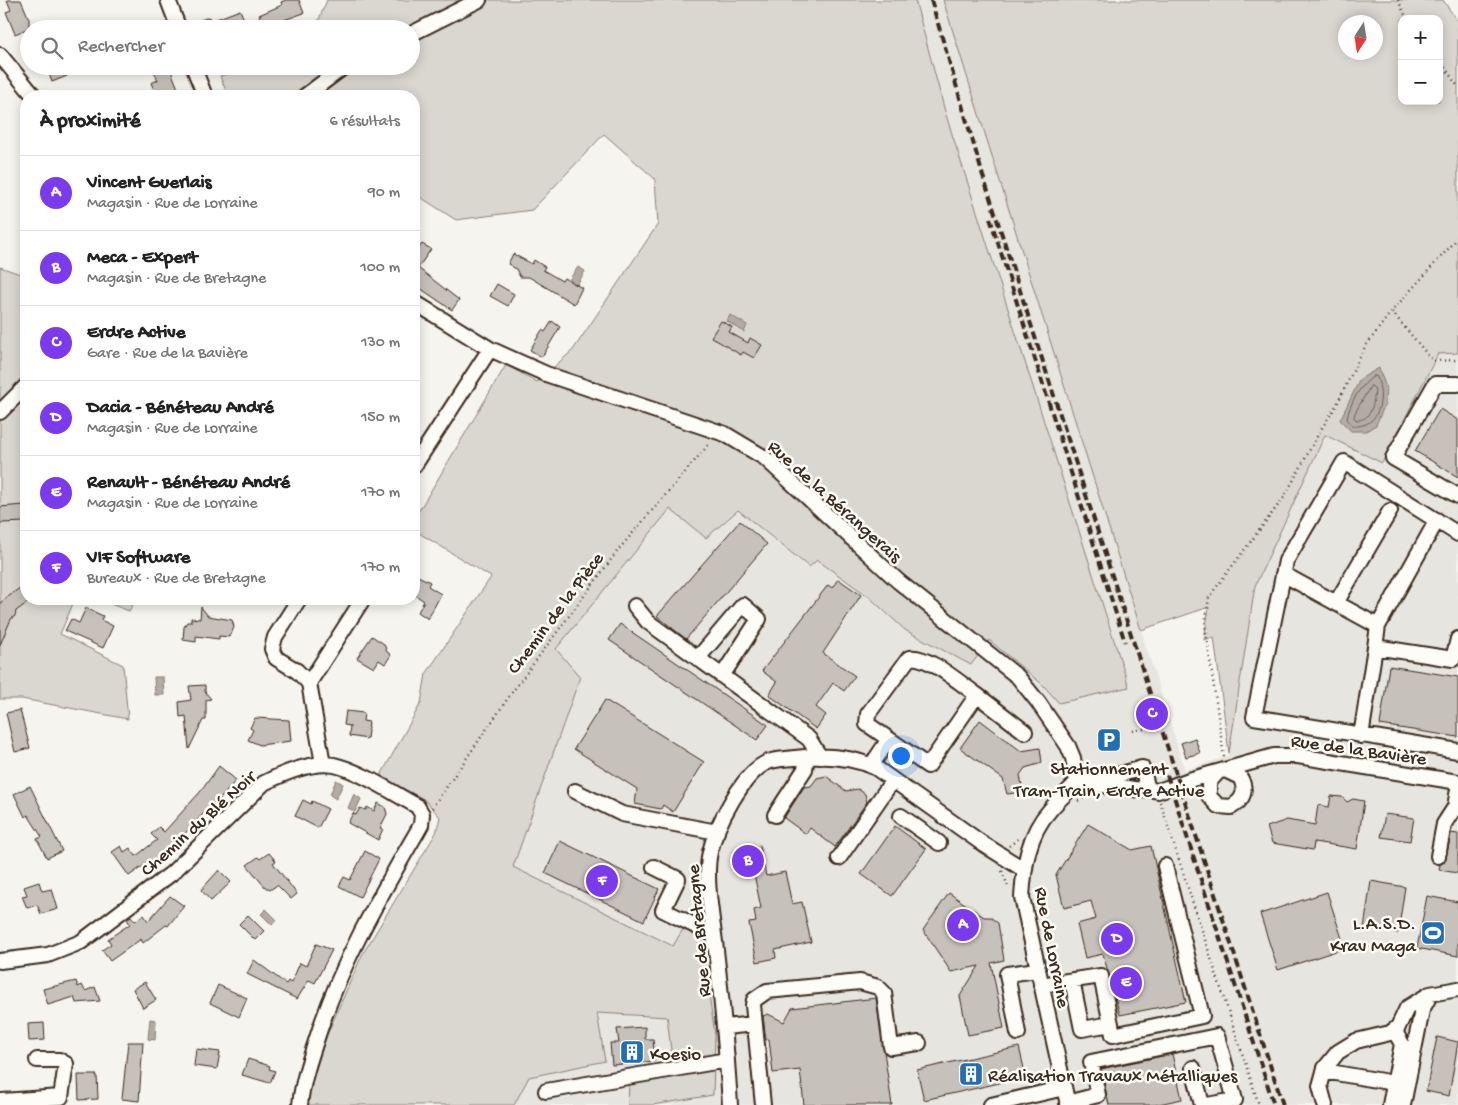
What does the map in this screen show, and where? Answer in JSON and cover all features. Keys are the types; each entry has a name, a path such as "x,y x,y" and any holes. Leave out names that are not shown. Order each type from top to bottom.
{"street":[{"path":"420,30 479,0"},
{"path":"173,2 177,20"},
{"path":"0,55 29,90"},
{"path":"197,75 203,90"},
{"path":"313,90 332,75"},
{"name":"Rue de la Bérangerais","path":"420,306 490,349 546,374 717,431 765,458 898,581 1018,677 1038,702 1068,746 1073,758 1077,782"},
{"path":"420,457 490,349"},
{"path":"1458,384 1435,384 1393,458 1458,496"},
{"path":"0,412 20,392"},
{"path":"1458,534 1344,462 1286,561 1254,717 1458,751"},
{"path":"1336,604 1390,511"},
{"path":"1361,736 1378,626 1437,520"},
{"path":"1283,574 1378,626"},
{"path":"295,605 274,638 272,649 276,658 297,672 309,683 322,764"},
{"path":"309,683 359,605"},
{"path":"698,658 743,605 759,619 722,676"},
{"path":"635,606 648,622 809,739 813,757 775,815"},
{"path":"1375,647 1453,659 1458,639"},
{"path":"976,694 928,766 867,724 868,714 909,658 916,657 936,666 976,694 1025,732"},
{"path":"871,766 889,739"},
{"name":"Rue de la Bavière","path":"1157,789 1223,772 1274,756 1298,756 1458,782"},
{"name":"Rue de Bretagne","path":"730,1105 725,1026 709,893 709,853 726,812 748,778 758,767 770,761 813,757 849,759 871,766 1023,869"},
{"name":"Chemin du Blé Noir","path":"0,961 48,955 81,942 172,873 264,783 280,775 322,764 346,769 418,806 422,814"},
{"path":"1077,782 1095,782 1142,768 1157,789"},
{"path":"839,858 893,780"},
{"path":"1077,782 1094,786 1157,789"},
{"name":"Rue de Lorraine","path":"1068,1104 1022,897 1023,869 1033,836 1048,811 1077,782"},
{"path":"1438,856 1444,824 1456,807 1458,789"},
{"path":"576,791 622,814 717,832"},
{"path":"918,828 933,809"},
{"path":"300,1105 311,1056 330,997 353,948 422,826 422,814"},
{"path":"901,816 939,843"},
{"path":"1041,985 1101,976 1113,1035 1202,1016 1165,866"},
{"path":"654,867 678,879 663,910 714,935"},
{"path":"1018,1033 1007,974 1037,970"},
{"path":"1072,980 1082,1030 1111,1024"},
{"path":"762,1105 754,1000 767,991 860,982 878,987 884,993 891,1048 919,1043"},
{"path":"1325,1105 1320,1086 1324,1071 1338,1052 1356,1040 1390,1033 1398,1027 1407,1008 1430,994 1458,989"},
{"path":"1404,1105 1422,1010 1430,994"},
{"path":"725,1026 755,1024"},
{"path":"1390,1105 1402,1044 1394,1030"},
{"path":"1068,1104 1098,1095 1091,1062 1217,1036 1235,1100 1207,1105"},
{"path":"2,1099 61,1097 66,1064 60,1060 37,1060"},
{"path":"546,1091 727,1060"},
{"path":"1193,1068 1202,1105"},
{"path":"1324,1071 1394,1084"},
{"path":"991,1105 1031,1100 1064,1088"}],"path":[{"path":"1398,0 1405,15"},
{"path":"1440,60 1458,88"},
{"path":"1223,772 1205,625 1209,597 1285,496 1306,454 1336,406 1366,347 1391,312 1458,238"},
{"path":"1391,312 1433,360 1458,360"},
{"name":"Chemin de la Pièce","path":"422,814 432,807 513,691 619,548 712,440 717,431"},
{"path":"1133,731 1144,729"},
{"path":"1157,789 1259,1105"}],"shaded area":[{"path":"327,0 915,0 946,115 1129,687 1059,703 1043,685 989,640 971,665 905,630 868,596 817,560 809,567 738,510 706,538 670,509 556,649 580,677 513,867 673,946 683,929 701,939 715,1035 713,1095 653,1105 628,1105 629,1083 674,1075 667,1017 597,1013 605,1061 529,1077 514,1105 307,1105 314,1064 362,955 436,833 440,817 424,799 380,777 421,703 426,674 491,577 420,534 420,509 506,365 537,382 573,350 658,224 655,179 604,134 532,210 456,220 420,197 420,90 226,90 220,76 223,75 420,75 420,20 319,20"},
{"path":"915,0 943,0 1185,770 1228,756 1255,586 1325,434 1382,463 1439,353 1458,353 1458,1105 448,1105 556,649 670,508 738,510 808,567 816,560 868,596 905,630 970,665 989,640 1043,685 1059,703 1129,686 946,115"},
{"path":"943,0 1443,0 1458,22 1458,353 1438,354 1382,463 1325,435 1255,586 1229,753 1214,637 1204,640 1209,607 1141,630"},
{"path":"0,267 20,274 20,605 72,605 60,634 123,665 128,719 22,699 0,699"},
{"path":"114,605 132,605 129,611"}],"water":[{"path":"578,267 585,271 577,285 569,280"},
{"path":"730,315 747,325 744,332 727,321"},
{"path":"1379,368 1386,388 1385,404 1376,425 1366,431 1351,431 1340,420 1360,379"},
{"path":"154,677 163,677 164,695 155,695"},
{"path":"336,780 343,784 336,799 330,795"},
{"path":"354,794 361,799 355,812 348,808"},
{"path":"266,909 277,920 272,925 261,914"},
{"path":"150,1019 156,1020 155,1040 148,1039"}],"building":[{"path":"7,0 21,0 29,19 20,20 20,32 15,34 6,12 11,10"},
{"path":"299,0 304,13 284,20 261,20 259,15 282,5 281,2"},
{"path":"240,10 244,20 214,20"},
{"path":"49,75 67,75 67,76 52,82"},
{"path":"156,75 173,75 178,90 154,90 151,83 158,80"},
{"path":"422,244 431,249 420,265 420,247"},
{"path":"513,254 532,264 534,260 545,267 543,270 562,281 564,278 582,288 574,304 529,277 520,277 516,269 508,264"},
{"path":"420,270 459,300 452,310 420,288"},
{"path":"497,284 514,294 508,306 490,296"},
{"path":"552,321 560,327 542,357 530,350 542,330 545,332"},
{"path":"721,321 732,327 729,332 748,343 750,338 762,345 754,358 743,352 741,355 711,337"},
{"path":"1440,409 1458,420 1458,477 1415,451"},
{"path":"20,505 20,522 0,523 0,507"},
{"path":"740,521 767,544 686,639 657,616"},
{"path":"420,577 430,582 428,586 441,594 428,619 418,612 424,601 420,598"},
{"path":"838,579 861,595 823,653 855,676 844,691 833,683 816,707 826,715 816,729 769,695 777,682 762,671 828,585 832,588"},
{"path":"20,588 20,605 24,605 16,611 15,616 11,619 0,645 0,603"},
{"path":"201,607 208,616 232,620 234,627 230,637 219,636 219,639 196,636 196,642 183,640 184,627 187,622 191,622 191,618 200,619"},
{"path":"86,608 103,616 101,620 113,626 103,648 65,631 71,619 79,623"},
{"path":"620,624 768,725 757,740 609,640"},
{"path":"372,636 384,644 387,652 391,655 385,664 379,660 374,668 357,658"},
{"path":"1389,666 1458,677 1458,737 1380,725"},
{"path":"205,685 205,692 211,699 206,700 206,720 203,720 189,749 186,716 180,717 179,702 191,700 189,686"},
{"path":"605,700 704,762 673,812 663,805 661,809 635,804 637,789 574,749"},
{"path":"20,710 30,748 15,752 6,713"},
{"path":"346,711 364,713 363,721 369,722 367,739 349,736 350,726 344,725"},
{"path":"255,718 289,720 291,741 260,745 248,740 253,730 250,728"},
{"path":"980,720 1021,751 1040,748 1042,763 1025,768 1020,775 1023,792 1007,794 1003,779 960,748"},
{"path":"1195,738 1200,753 1186,757 1181,743"},
{"path":"219,766 236,780 216,804 214,802 177,842 179,844 175,847 177,849 149,868 146,864 129,876 112,852 121,846 124,852 130,848 136,856 157,840 151,834 159,827 164,832 201,791"},
{"path":"826,776 846,791 858,789 865,794 867,802 835,847 810,828 806,834 784,818 804,787 811,786 817,778"},
{"path":"30,786 62,851 47,858 37,839 42,837 28,815 25,817 14,794"},
{"path":"1331,796 1342,797 1347,802 1353,799 1364,801 1357,849 1314,842 1313,850 1272,843 1267,827 1287,820 1315,825 1318,805 1329,807"},
{"path":"303,800 311,804 312,801 328,809 318,828 295,816"},
{"path":"378,803 385,807 387,814 380,828 383,829 378,840 348,823 353,813 356,815 360,808 366,810 367,807 374,811"},
{"path":"1385,814 1414,818 1410,841 1381,837"},
{"path":"1088,824 1132,850 1151,846 1186,1002 1120,1015 1103,954 1085,958 1077,924 1096,919 1091,901 1064,908 1056,875"},
{"path":"895,826 926,849 892,896 861,874"},
{"path":"1451,833 1458,834 1458,873 1439,870 1440,864 1446,858"},
{"path":"560,841 659,889 644,921 545,873"},
{"path":"760,845 766,876 785,872 792,904 802,902 811,942 775,950 776,958 757,962 749,923 756,922 754,910 761,908 753,869 736,873 732,855 735,850"},
{"path":"365,851 379,859 360,897 339,886 344,877 350,880"},
{"path":"269,853 276,861 273,863 297,894 291,899 277,885 270,890 264,886 247,865 258,857 260,859"},
{"path":"219,870 231,882 211,901 201,890"},
{"path":"1371,881 1405,887 1398,933 1364,928"},
{"path":"39,882 42,891 52,889 58,909 41,914 37,905 27,908 22,896 27,895 24,887"},
{"path":"1327,892 1345,948 1278,970 1260,914"},
{"path":"949,893 984,917 990,917 998,923 1004,960 991,963 1004,1028 968,1035 960,996 979,966 951,972 923,930"},
{"path":"170,896 184,906 168,926 166,925 143,943 141,939 110,961 102,950 111,944 108,939 130,924 127,919 131,916 135,921 144,915 148,921"},
{"path":"1427,896 1458,902 1458,956 1417,948"},
{"path":"248,915 264,931 255,940 239,924"},
{"path":"316,944 332,950 315,983 309,980 297,999 247,974 254,960 286,984 288,981 291,983 300,963 306,966"},
{"path":"76,981 78,987 82,985 85,991 95,987 100,1001 76,1003 74,997 48,1005 43,989"},
{"path":"145,982 156,1000 143,1008 133,989"},
{"path":"218,985 247,998 239,1017 210,1003"},
{"path":"876,998 892,1105 804,1105 800,1070 773,1073 769,1039 766,1040 763,1016 768,1014 784,1022 792,1008"},
{"path":"44,1023 45,1040 29,1041 28,1024"},
{"name":"Koesio","path":"645,1027 645,1039 653,1039 655,1061 612,1065 610,1043 619,1043 617,1029"},
{"path":"1437,1037 1458,1042 1449,1096 1426,1091"},
{"path":"128,1042 143,1042 139,1101 122,1099"},
{"name":"Réalisation Travaux Métalliques","path":"1019,1047 1026,1077 924,1100 917,1070"},
{"path":"196,1049 220,1052 217,1069 194,1066"},
{"path":"1172,1054 1182,1099 1154,1105 1109,1105 1101,1069"},
{"path":"248,1059 270,1066 269,1069 275,1071 270,1083 242,1075"},
{"path":"78,1075 97,1075 98,1099 79,1100"}],"railway":[{"path":"931,0 983,176 1283,1105"},
{"path":"990,218 1125,642"},
{"path":"1167,775 1274,1105"}],"place":[{"name":"Erdre Active","path":"1152,714"},
{"name":"Stationnement Tram-Train, Erdre Active","path":"1109,740"},
{"name":"Meca - Expert","path":"748,861"},
{"name":"VIF Software","path":"602,881"},
{"name":"Vincent Guerlais","path":"963,925"},
{"name":"L.A.S.D. Krav Maga","path":"1433,933"},
{"name":"Dacia - Bénéteau André","path":"1117,939"},
{"name":"Renault - Bénéteau André","path":"1126,983"},
{"name":"Koesio","path":"632,1052"},
{"name":"Réalisation Travaux Métalliques","path":"971,1074"}]}
